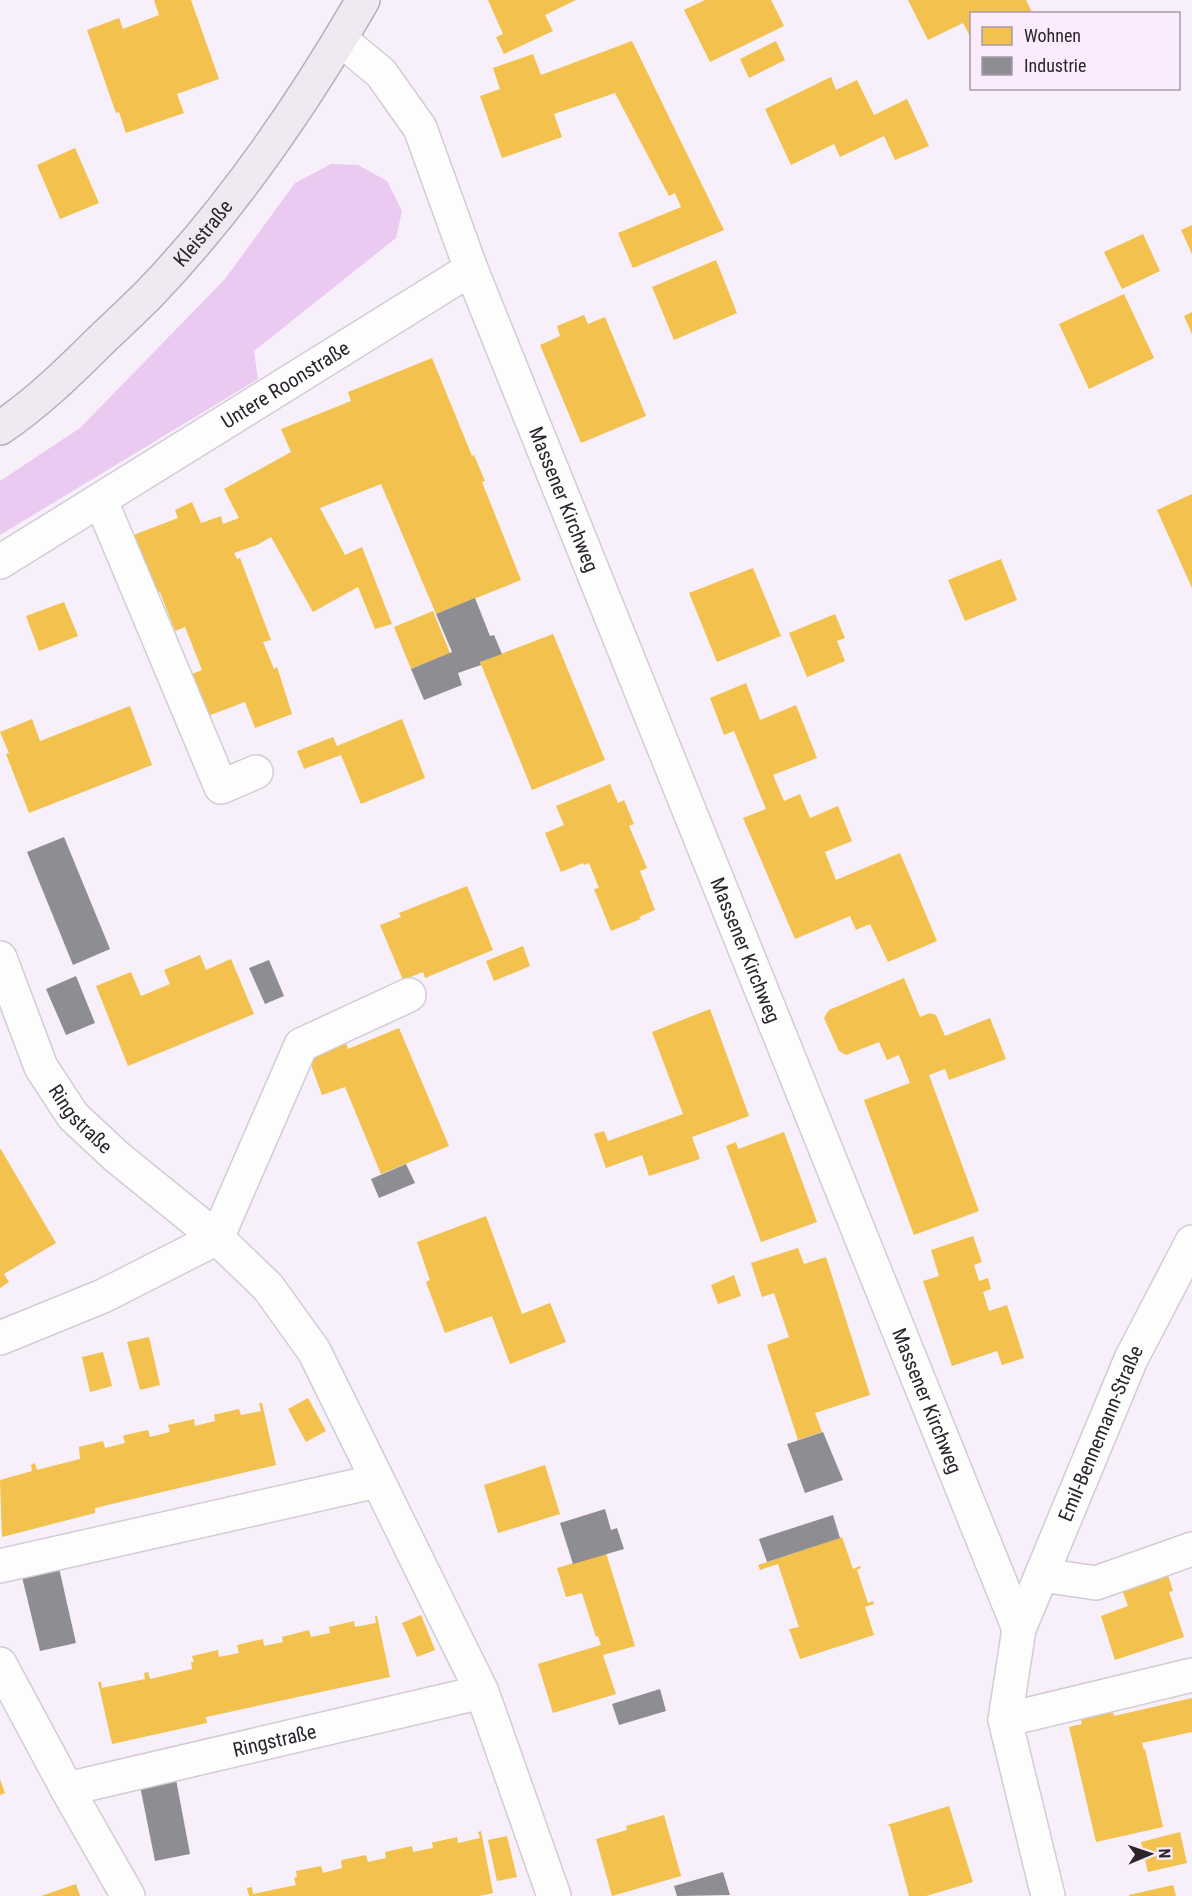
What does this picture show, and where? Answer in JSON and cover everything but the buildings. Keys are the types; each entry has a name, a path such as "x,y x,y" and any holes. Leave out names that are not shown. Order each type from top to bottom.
{"main road":[{"name":"Kleistraße","path":"0,428 69,371 150,293 213,220 281,130 363,0"}],"street":[{"name":"Massener Kirchweg","path":"340,39 381,74 420,128 471,269 1019,1629"},
{"name":"Untere Roonstraße","path":"0,562 471,269"},
{"path":"101,501 221,787 256,772"},
{"name":"Ringstraße","path":"0,958 41,1067 73,1116 117,1157 217,1238 268,1287 314,1351 482,1692 554,1896"},
{"path":"0,1338 103,1296 217,1238 301,1045 409,995"},
{"name":"Emil-Bennemann-Straße","path":"1019,1629 1131,1359 1192,1242"},
{"path":"0,1566 377,1481"},
{"path":"1042,1575 1096,1583 1192,1549"},
{"path":"1019,1629 1005,1720 1048,1896"},
{"path":"0,1664 128,1896"},
{"path":"1005,1720 1192,1675"},
{"name":"Ringstraße","path":"67,1789 482,1692"}],"shaded area":[{"path":"331,164 358,165 387,181 402,211 396,238 254,351 258,379 0,535 0,481 80,428 225,279 295,183"}]}
